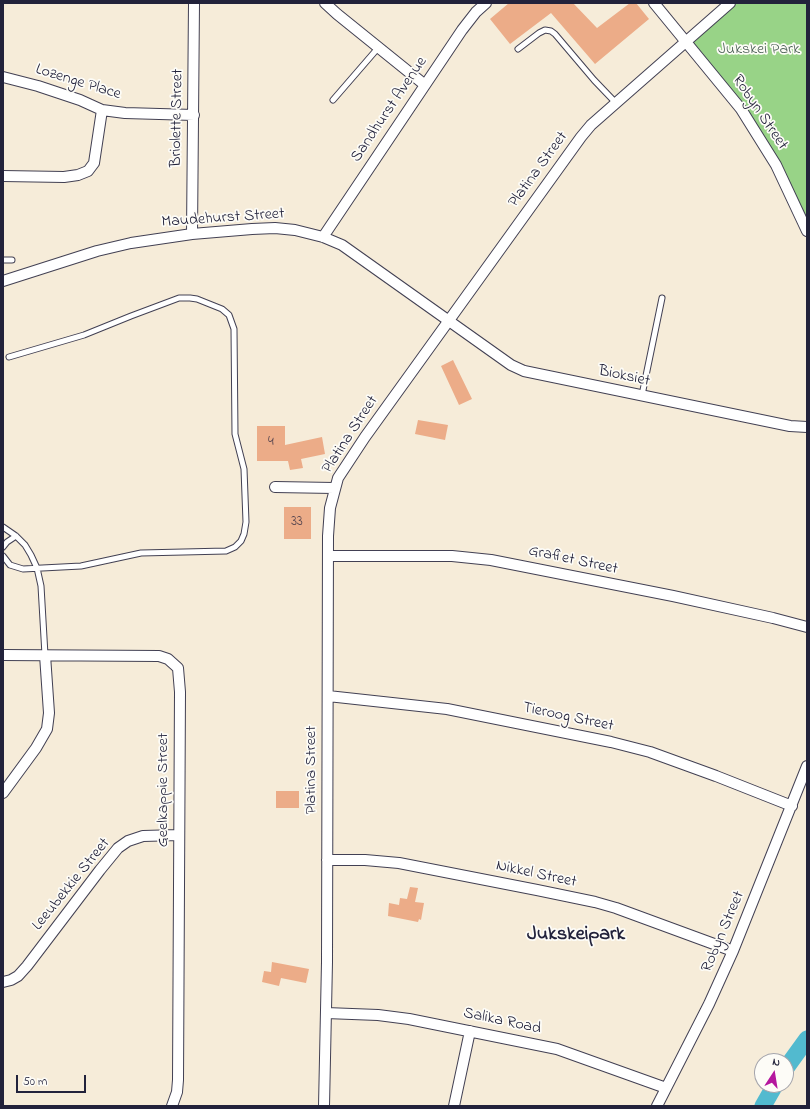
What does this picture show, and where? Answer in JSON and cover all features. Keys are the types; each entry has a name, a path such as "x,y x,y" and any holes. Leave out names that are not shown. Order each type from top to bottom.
{"street":[{"name":"Briolette Street","path":"192,234 194,3"},
{"path":"325,3 425,85"},
{"name":"Sandhurst Avenue","path":"323,237 469,20 486,3"},
{"name":"Robyn Street","path":"654,3 734,99 756,132 783,178 807,231"},
{"name":"Platina Street","path":"324,1106 326,1013 328,536 330,508 334,488 338,478 357,449 581,137 591,125 730,3"},
{"name":"Lozenge Place","path":"3,77 64,94 102,110 125,113 194,115"},
{"path":"3,176 78,176 88,171 94,163 102,110"},
{"name":"Maudehurst Street","path":"3,281 97,251 139,242 192,234 275,228 295,230 323,237 342,245 449,321"},
{"name":"Bioksiet","path":"449,321 511,365 524,371 790,426 807,428"},
{"path":"275,487 334,488"},
{"name":"Grafiet Street","path":"328,556 452,556 491,560 673,596 807,627"},
{"name":"Geelkappie Street","path":"3,655 159,656 168,659 178,668 180,692 177,1092 172,1106"},
{"path":"3,793 36,748 47,729 49,713 45,655"},
{"name":"Tieroog Street","path":"328,696 396,702 447,709 611,742 650,752 792,806"},
{"name":"Robyn Street","path":"657,1106 733,951 807,766"},
{"name":"Leeubekkie Street","path":"3,982 18,976 28,966 118,848 143,836 179,835"},
{"name":"Nikkel Street","path":"327,860 365,860 399,863 581,899 616,908 733,951"},
{"name":"Salika Road","path":"326,1013 392,1016 557,1049 666,1088"},
{"path":"454,1106 470,1031"}],"lane":[{"path":"518,49 539,32 545,30 551,31 616,103"},
{"path":"333,100 378,48"},
{"path":"3,260 12,260"},
{"path":"3,556 13,567 23,569 81,566 141,553 226,551 238,544 244,534 246,522 244,469 236,441 235,429 234,329 229,315 222,309 201,301 183,297 84,335 9,358"},
{"path":"642,396 662,298"},
{"path":"3,527 16,536 25,545 32,555 37,568 41,586 45,655"},
{"path":"3,547 16,536"}],"green space":[{"name":"Jukskei Park","path":"729,3 807,3 807,222 787,176 743,106 689,39"}],"building":[{"path":"509,3 573,3 597,28 630,3 636,3 649,19 595,64 551,13 510,44 490,19"},
{"path":"453,360 472,399 459,405 441,366"},
{"path":"418,420 448,425 445,440 415,434"},
{"path":"257,426 285,426 285,445 322,437 325,454 301,459 303,468 290,470 288,461 257,461"},
{"path":"284,507 311,507 311,539 284,539"},
{"path":"276,791 299,791 299,808 276,808"},
{"path":"410,887 418,888 415,902 424,903 421,920 419,919 418,922 388,916 389,903 399,905 400,898 407,899"},
{"path":"272,962 309,969 306,983 281,978 279,986 262,982 264,971 271,972"}],"waterway":[{"path":"794,1057 807,1039"},
{"path":"763,1106 770,1093"}],"district":[{"name":"Jukskeipark","path":"576,936"}]}
